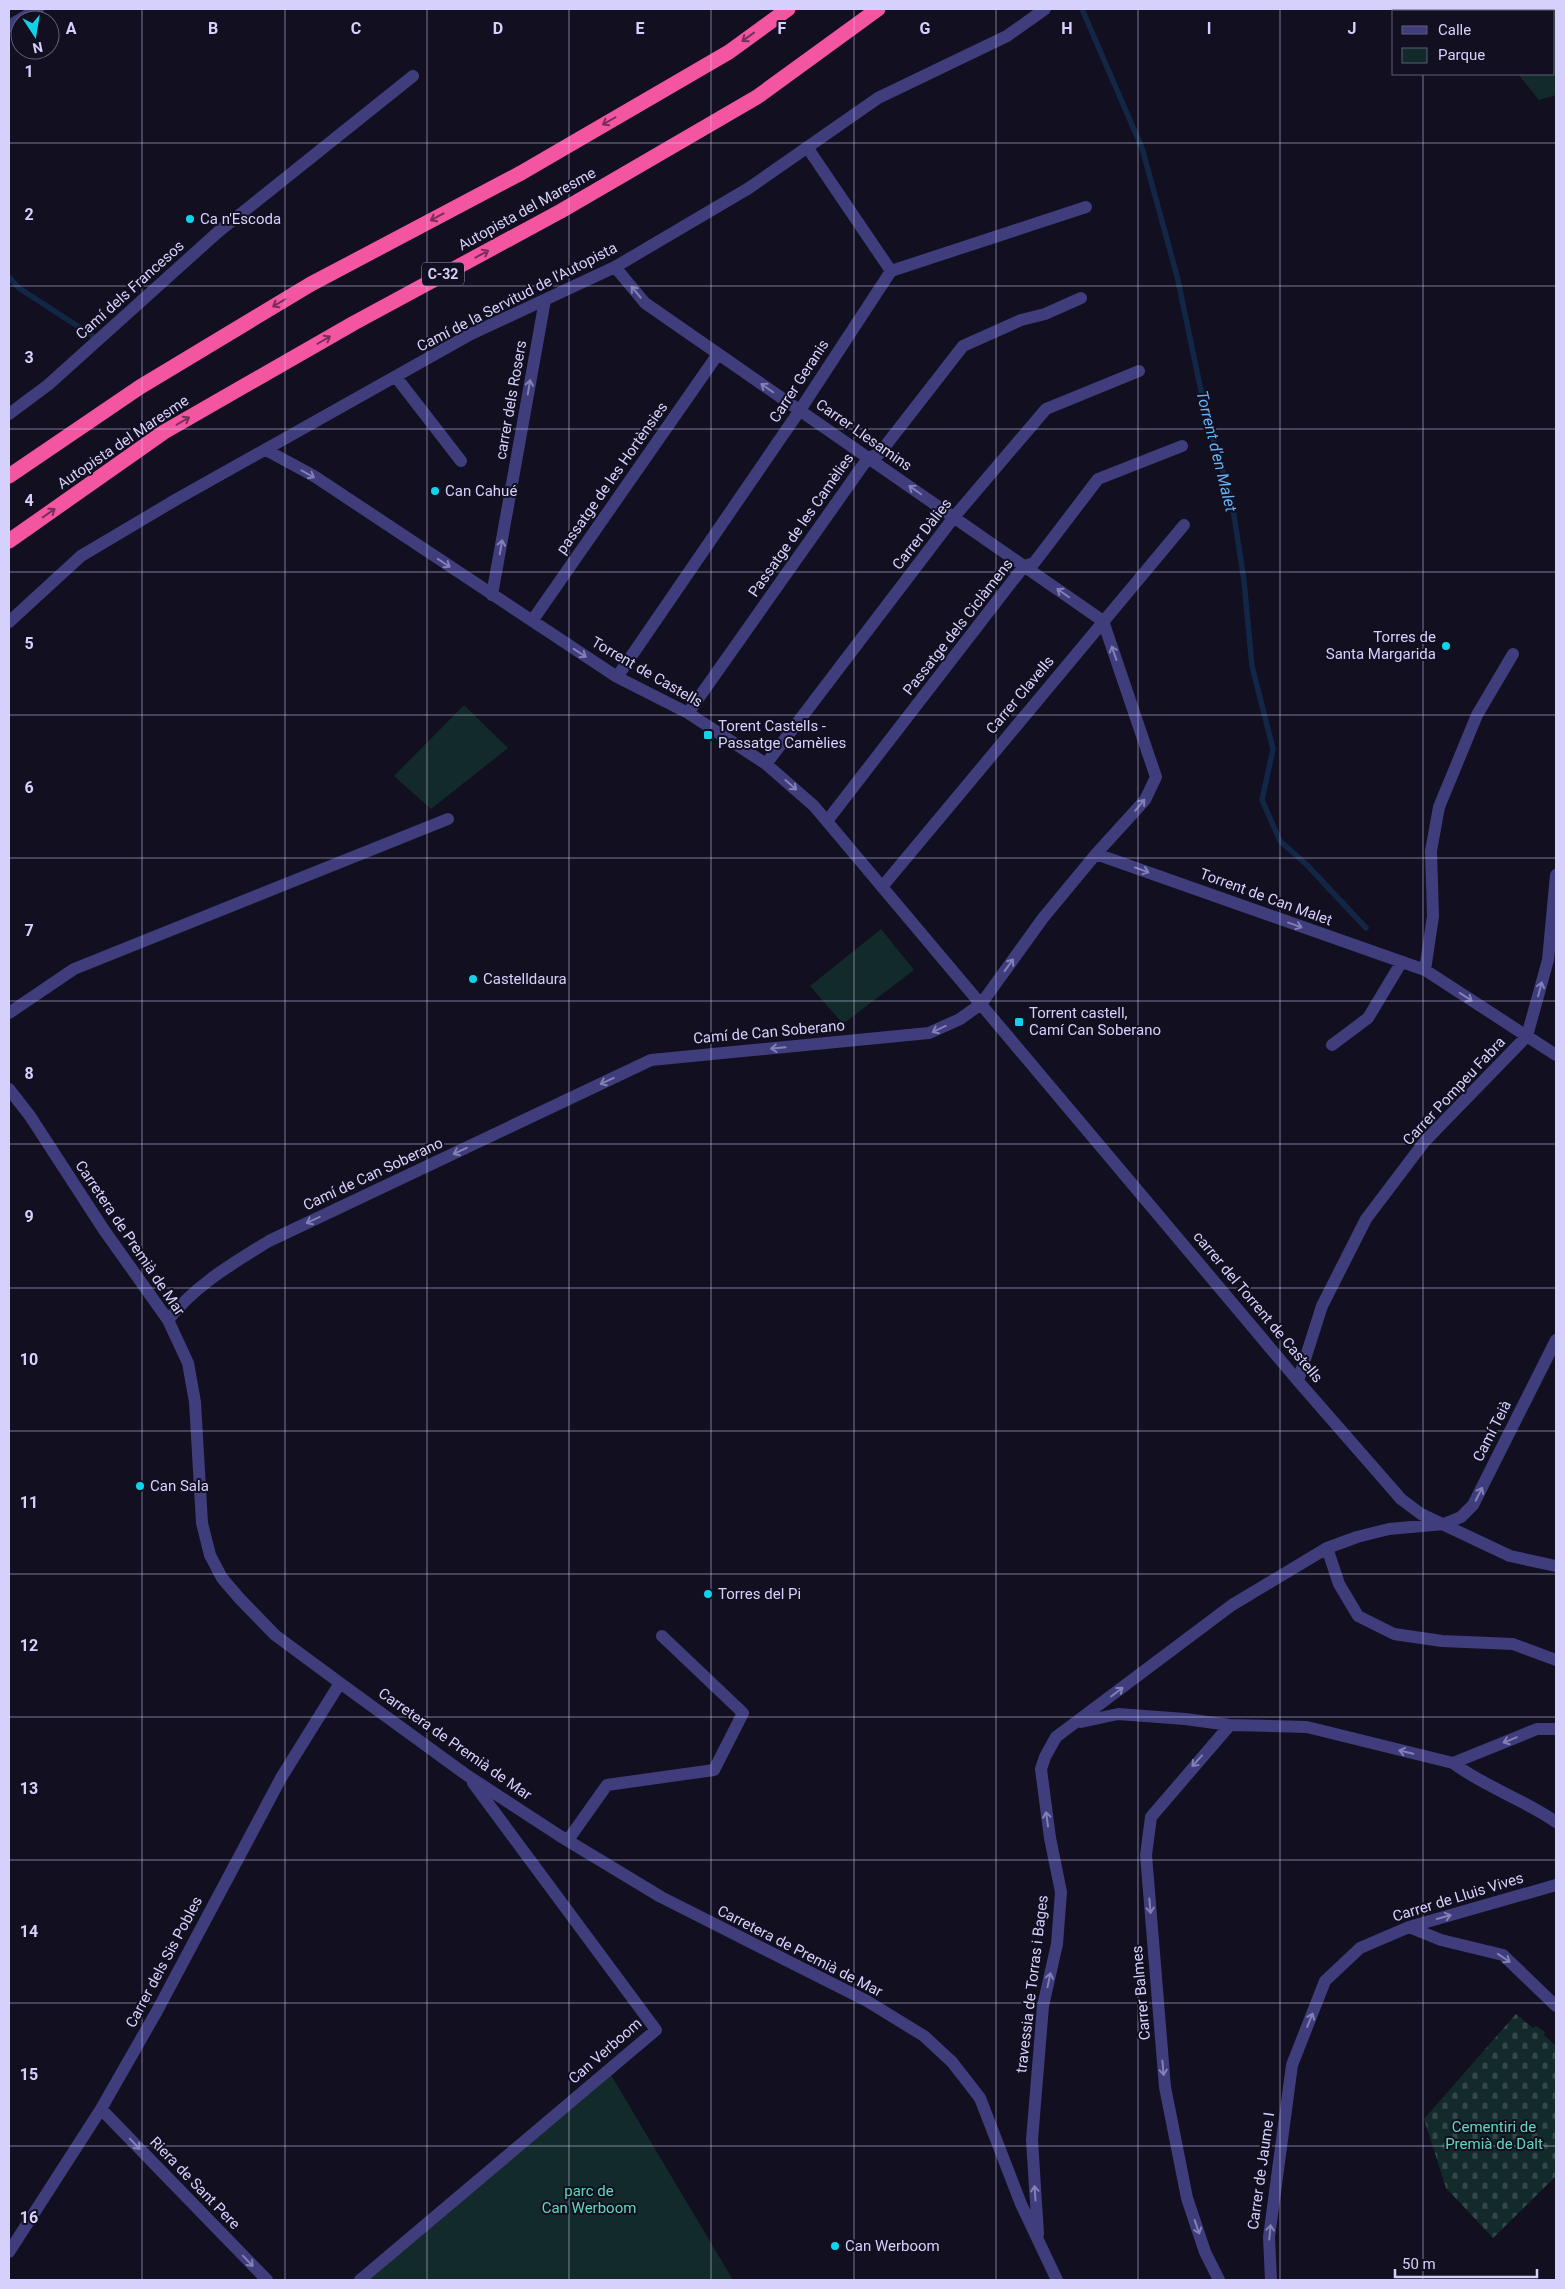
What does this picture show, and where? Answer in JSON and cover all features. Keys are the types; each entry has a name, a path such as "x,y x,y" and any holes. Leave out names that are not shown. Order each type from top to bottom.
{"highway":[{"path":"9,476 140,386 311,284 521,173 729,52 788,9"},
{"name":"Autopista del Maresme","path":"9,541 164,432 354,323 561,211 757,97 878,9"}],"street":[{"path":"9,26 38,9"},
{"name":"Camí de la Servitud de l'Autopista","path":"9,622 81,556 471,334 615,267 749,188 878,98 1008,36 1045,9"},
{"name":"Camí dels Francesos","path":"9,414 48,385 218,232 413,76"},
{"path":"808,147 891,271 1086,207"},
{"name":"Carrer Llesamins","path":"615,267 645,302 1103,621"},
{"name":"Carrer Geranis","path":"617,677 800,410 891,271"},
{"name":"Passatge de les Camèlies","path":"688,713 868,458 879,454 963,346 1021,320 1045,314 1081,298"},
{"name":"carrer dels Rosers","path":"492,595 545,300"},
{"name":"passatge de les Hortènsies","path":"532,622 718,354"},
{"name":"Carrer Dàlies","path":"766,764 954,518 1046,409 1139,370"},
{"path":"396,377 461,461"},
{"name":"Passatge dels Ciclàmens","path":"827,821 1024,566 1034,563 1098,479 1182,446"},
{"name":"Torrent de Castells","path":"266,450 314,476 617,677 688,713 766,764 814,806 981,1004"},
{"name":"Carrer Clavells","path":"882,887 1184,525"},
{"name":"Camí de Can Soberano","path":"168,1320 182,1302 221,1270 270,1241 651,1060 930,1033 960,1019 981,1004 1043,918 1096,854 1145,800 1156,777 1103,621"},
{"path":"1425,970 1433,916 1431,851 1439,807 1477,715 1513,654"},
{"path":"9,1013 74,969 448,819"},
{"name":"Torrent de Can Malet","path":"1096,854 1425,970 1556,1055"},
{"path":"1527,1036 1548,960 1556,875"},
{"path":"1332,1045 1368,1018 1401,963"},
{"name":"carrer del Torrent de Castells","path":"981,1004 1298,1381 1402,1499 1421,1514 1510,1556 1556,1566"},
{"name":"Carrer Pompeu Fabra","path":"1298,1381 1322,1306 1366,1219 1425,1141 1527,1036"},
{"name":"Carretera de Premià de Mar","path":"9,1089 30,1116 104,1230 168,1320 188,1363 195,1402 202,1523 210,1555 222,1578 240,1600 270,1629 340,1683 468,1776 568,1840 661,1897 867,2001 924,2036 952,2062 980,2098 1010,2178 1052,2277"},
{"name":"Camí Teià","path":"1444,1524 1461,1516 1473,1505 1556,1340"},
{"name":"travessia de Torras i Bages","path":"1038,2242 1032,2140 1043,2006 1057,1944 1061,1892 1050,1838 1041,1769 1056,1737 1232,1606 1327,1548 1357,1537 1389,1529 1444,1524"},
{"path":"1327,1548 1339,1584 1358,1616 1394,1634 1442,1641 1513,1644 1556,1660"},
{"path":"568,1840 607,1785 714,1770 743,1713 662,1636"},
{"name":"Carrer dels Sis Pobles","path":"9,2252 101,2109 281,1778 340,1683"},
{"path":"1077,1723 1118,1714 1185,1719 1230,1725 1307,1727 1453,1763 1472,1777 1556,1822"},
{"name":"Carrer Balmes","path":"1219,2280 1205,2252 1187,2198 1165,2087 1146,1855 1151,1817 1230,1725"},
{"path":"1453,1763 1537,1729 1556,1729"},
{"name":"Can Verboom","path":"360,2280 656,2030 468,1776"},
{"name":"Carrer de Lluis Vives","path":"1292,2065 1326,1981 1360,1948 1409,1927 1556,1885"},
{"path":"1409,1927 1440,1940 1503,1956 1556,2006"},
{"name":"Carrer de Jaume I","path":"1271,2280 1269,2237 1292,2065"},
{"name":"Riera de Sant Pere","path":"101,2109 267,2280"}],"green space":[{"path":"1556,9 1556,95 1539,100 1519,75 1555,75 1555,10 1466,10"},
{"path":"464,705 508,748 431,809 394,776"},
{"path":"881,929 914,970 843,1024 810,986"},
{"name":"Cementiri de Premià de Dalt","path":"1516,2014 1533,2028 1536,2026 1545,2032 1544,2035 1556,2046 1556,2176 1493,2238 1446,2188 1424,2119"},
{"name":"parc de Can Werboom","path":"611,2075 733,2280 369,2280"}],"waterway":[{"name":"Torrent d'en Malet","path":"1082,9 1142,148 1177,276 1207,419 1232,502 1244,581 1252,666 1273,749 1262,800 1280,841 1307,865 1366,928"},
{"name":"Torrent de Castells","path":"9,277 19,288 99,340"}],"place":[{"name":"Ca n'Escoda","path":"190,219"},
{"name":"Can Cahué","path":"435,491"},
{"name":"Torres de Santa Margarida","path":"1446,646"},
{"name":"Torent Castells - Passatge Camèlies","path":"708,735"},
{"name":"Castelldaura","path":"473,979"},
{"name":"Torrent castell, Camí Can Soberano","path":"1019,1022"},
{"name":"Can Sala","path":"140,1486"},
{"name":"Torres del Pi","path":"708,1594"},
{"name":"Can Werboom","path":"835,2246"}]}
